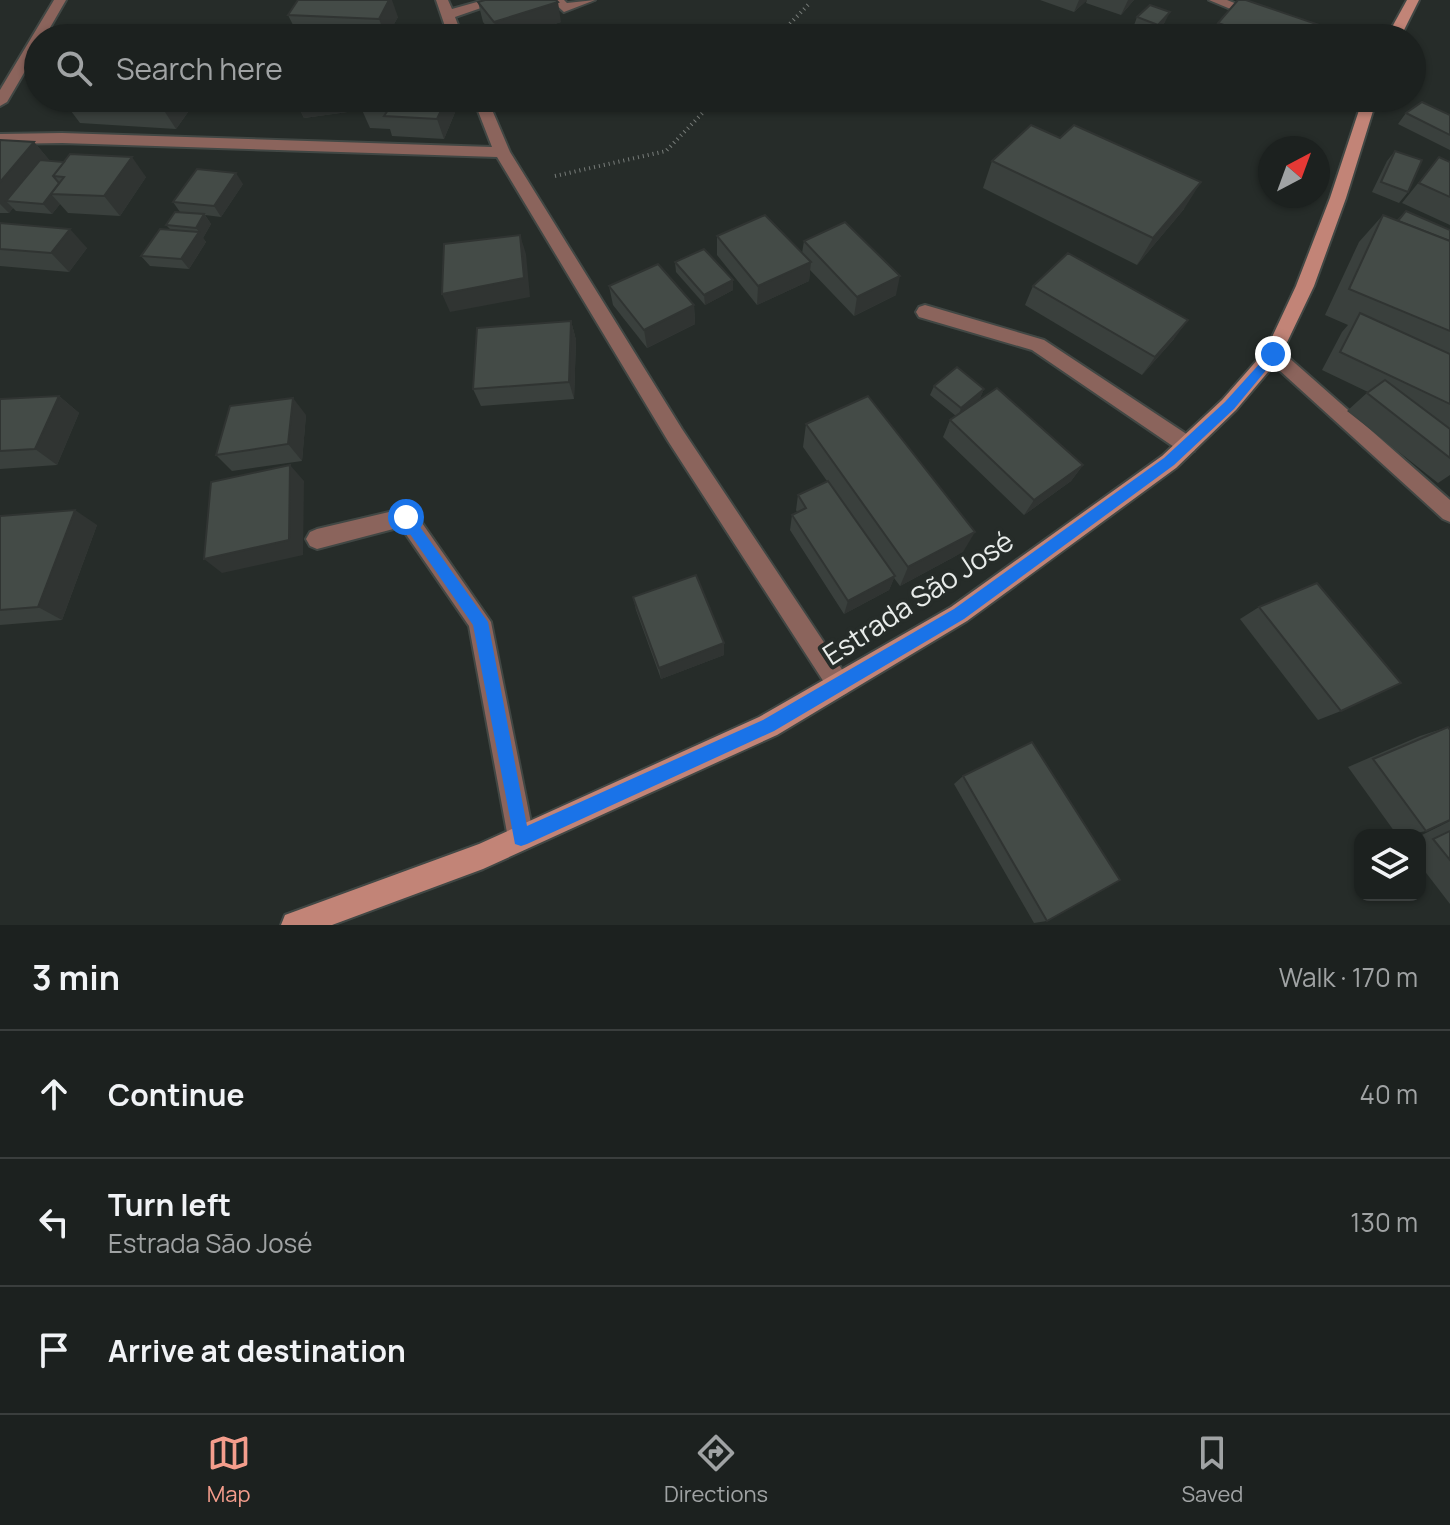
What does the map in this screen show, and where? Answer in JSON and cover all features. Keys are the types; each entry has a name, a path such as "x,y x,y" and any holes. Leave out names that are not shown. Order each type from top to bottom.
{"street":[{"path":"46,24 60,0"},
{"path":"442,0 451,24"},
{"path":"447,15 498,0"},
{"path":"557,0 564,8 589,0"},
{"path":"1215,0 1268,19"},
{"path":"1400,24 1413,0"},
{"path":"0,102 24,61"},
{"path":"486,112 502,152 675,435 839,685"},
{"name":"Estrada São José","path":"295,925 483,856 768,726 959,614 1169,462 1229,405 1273,354 1305,286 1365,112"},
{"path":"0,139 62,138 502,152"},
{"path":"925,312 1038,345 1187,445"},
{"path":"1273,354 1450,513"},
{"path":"317,539 406,517 480,622 521,838"}],"path":[{"path":"790,24 810,3"},
{"path":"522,184 666,151 704,112"}],"building":[{"path":"298,0 389,0 379,19 288,15"},
{"path":"1238,0 1246,0 1316,24 1221,24 1218,23"},
{"path":"478,2 558,2 494,22"},
{"path":"1150,5 1170,12 1159,24 1137,17"},
{"path":"1426,104 1450,115 1450,135 1406,113 1426,112"},
{"path":"387,112 440,112 437,119 384,116"},
{"path":"1031,125 1060,138 1074,125 1201,182 1153,238 992,161"},
{"path":"0,140 34,142 0,182"},
{"path":"1395,151 1422,160 1408,192 1381,182"},
{"path":"70,154 132,157 104,196 51,194 64,177 53,176"},
{"path":"1439,157 1450,162 1450,197 1419,183"},
{"path":"40,160 64,162 53,176 59,183 43,204 6,201"},
{"path":"197,169 236,173 214,206 173,202"},
{"path":"1406,211 1450,230 1450,241 1398,221"},
{"path":"175,212 204,214 196,228 166,225"},
{"path":"765,215 811,262 758,286 717,236"},
{"path":"1383,215 1450,241 1450,331 1349,289"},
{"path":"845,222 900,276 857,297 804,241"},
{"path":"0,223 70,229 51,253 0,249"},
{"path":"160,229 199,232 181,259 141,256"},
{"path":"520,235 524,278 442,294 444,244"},
{"path":"704,249 733,280 704,295 675,262"},
{"path":"1068,253 1188,320 1155,357 1033,286"},
{"path":"658,264 694,305 644,330 609,286"},
{"path":"1360,313 1450,354 1450,404 1340,352"},
{"path":"571,321 569,382 473,389 477,328"},
{"path":"957,367 984,389 961,408 934,386"},
{"path":"1385,380 1450,429 1450,458 1367,393"},
{"path":"997,388 1083,465 1034,500 950,420"},
{"path":"59,396 35,449 0,451 0,399"},
{"path":"868,396 975,532 908,567 806,424"},
{"path":"293,398 288,444 216,455 230,406"},
{"path":"290,465 289,540 204,559 211,482"},
{"path":"828,481 895,576 848,601 792,515 806,508 798,495"},
{"path":"75,510 38,607 0,610 0,516"},
{"path":"696,575 724,643 659,668 633,597"},
{"path":"1317,583 1401,683 1341,711 1259,607"},
{"path":"1448,727 1450,820 1426,831 1373,759"},
{"path":"1032,742 1120,880 1047,921 963,776"},
{"path":"1450,831 1450,860 1433,839"}],"route":[{"path":"406,517 480,622 521,838 768,726 959,614 1169,462 1229,405 1273,354"}]}
